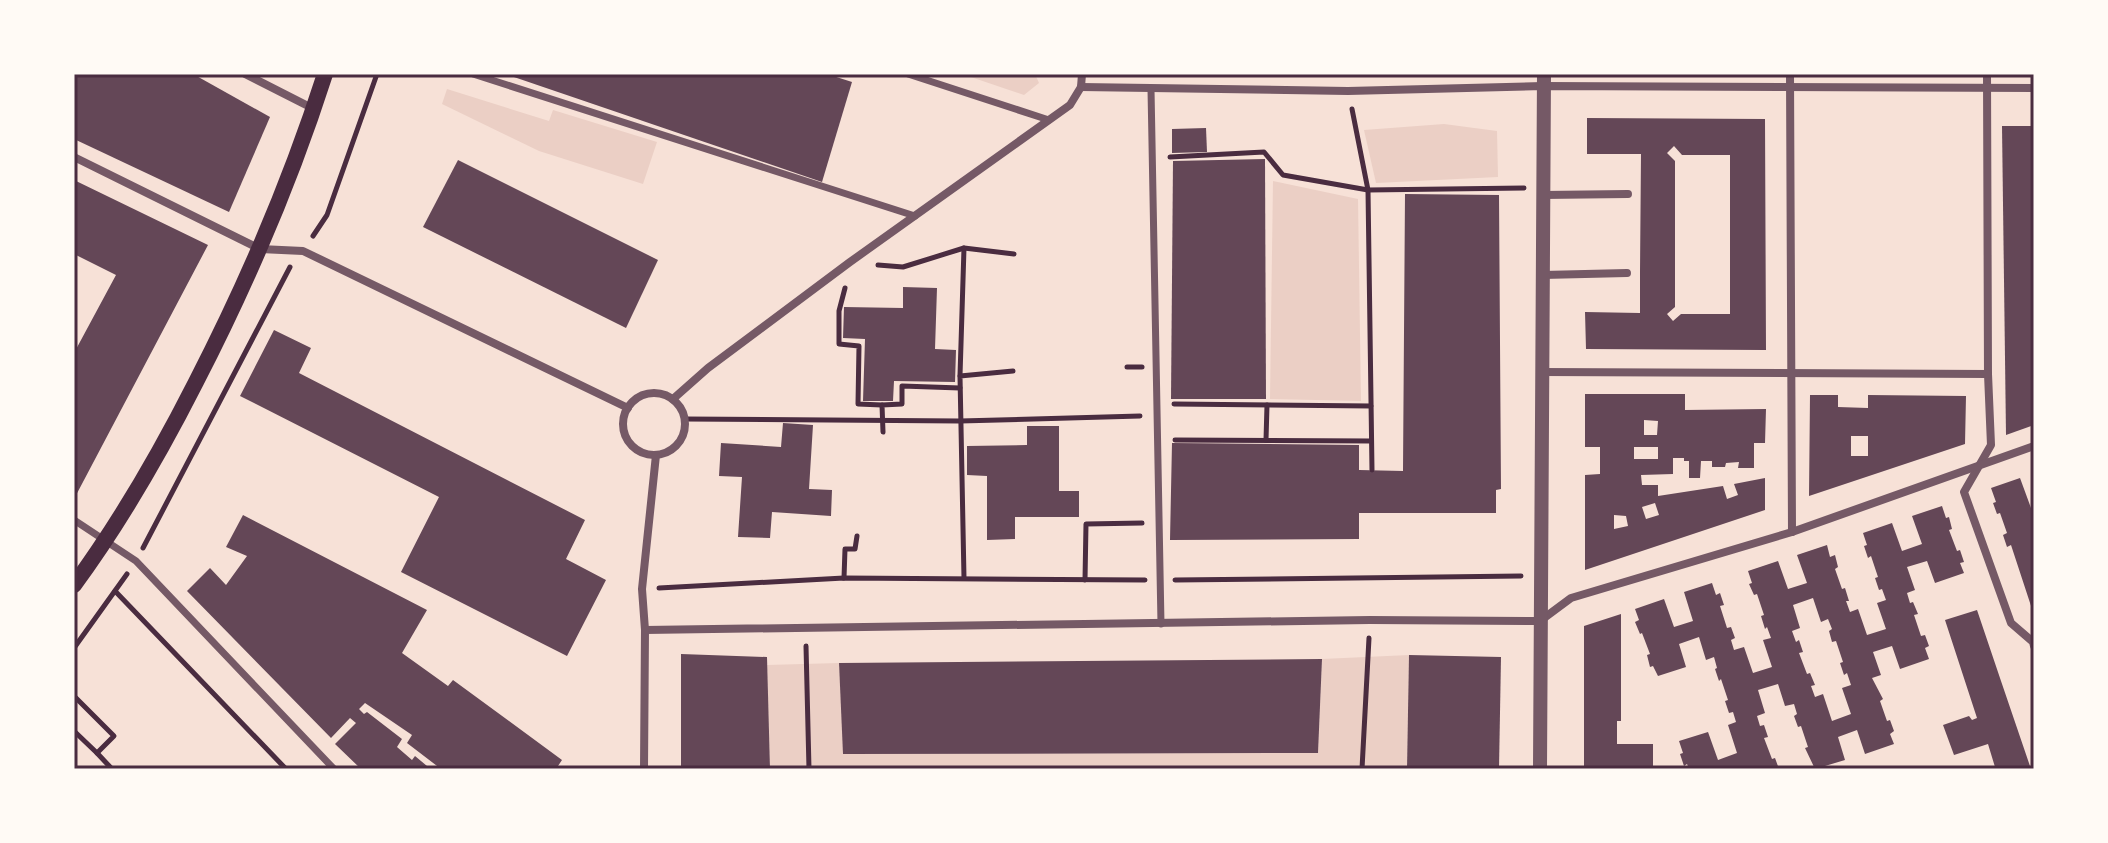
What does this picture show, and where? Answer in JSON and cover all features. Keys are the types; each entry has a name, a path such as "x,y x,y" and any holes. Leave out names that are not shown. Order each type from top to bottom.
{"main road":[{"path":"74,585 106,542 164,445 218,339 260,249 325,74"}],"street":[{"path":"245,74 314,109"},
{"path":"473,74 915,216"},
{"path":"908,74 1049,120"},
{"path":"673,399 708,368 850,262 1070,105 1081,87 1082,74"},
{"path":"1790,74 1792,532"},
{"path":"1987,74 1991,445 1964,492 2011,623 2034,643"},
{"path":"1081,87 1348,91 1544,80 1789,87 2034,88"},
{"path":"1540,769 1544,80"},
{"path":"1151,89 1161,624"},
{"path":"74,157 260,249 303,251 628,408"},
{"path":"1543,191 1628,194"},
{"path":"1543,275 1627,273"},
{"path":"1541,372 1988,374"},
{"path":"659,393 673,399 685,419 685,430 675,448 666,453 646,455 630,444 623,427 628,408 641,396 650,394 659,393"},
{"path":"645,630 1370,620 1540,621 1571,598 1792,532 2034,446"},
{"path":"644,769 645,630 642,589 656,455"},
{"path":"74,520 136,561 334,769"}],"path":[{"path":"313,236 327,215 377,74"},
{"path":"1348,91 1368,190 1372,470"},
{"path":"1153,157 1264,152 1283,175 1368,190 1543,191"},
{"path":"964,248 960,376 964,578"},
{"path":"960,388 902,386 902,404 858,404 859,346 839,344 839,311 850,262 903,267 964,248 1014,254"},
{"path":"74,648 136,561 290,267"},
{"path":"960,376 1013,371"},
{"path":"1157,403 1371,406"},
{"path":"882,405 883,432"},
{"path":"1266,440 1267,405"},
{"path":"685,419 960,421 1158,416"},
{"path":"1158,441 1371,441"},
{"path":"1085,580 1086,524 1159,524"},
{"path":"844,578 845,549 855,549 857,536"},
{"path":"642,589 844,578 1160,580 1540,576"},
{"path":"115,590 286,769"},
{"path":"1362,769 1370,620"},
{"path":"806,629 809,769"},
{"path":"74,696 114,736 97,753"},
{"path":"74,731 112,769"},
{"path":"74,746 81,738"}],"shaded area":[{"path":"962,74 1035,74 1039,83 1024,95"},
{"path":"447,89 549,121 553,110 657,142 643,184 539,151 442,104"},
{"path":"1444,124 1497,131 1498,177 1376,183 1364,130"},
{"path":"1273,181 1358,199 1361,401 1270,399"},
{"path":"1409,655 1407,769 770,769 767,665 839,663 844,754 1318,753 1322,659"}],"building":[{"path":"74,74 193,74 270,117 229,212 74,139"},
{"path":"505,74 827,74 852,82 822,182"},
{"path":"1587,118 1765,119 1766,350 1586,349 1585,312 1640,313 1641,154 1587,154","holes":["1674,146 1682,155 1730,155 1730,314 1681,314 1673,321 1667,314 1675,307 1675,161 1667,153"]},
{"path":"2002,126 2034,126 2034,425 2006,435"},
{"path":"1206,128 1207,152 1172,153 1172,129"},
{"path":"1265,159 1266,399 1171,399 1173,161"},
{"path":"458,160 658,260 626,328 423,227"},
{"path":"74,180 208,245 74,499 74,353 116,275 74,254"},
{"path":"1405,194 1499,195 1501,489 1496,490 1496,513 1359,513 1359,539 1170,540 1172,443 1359,445 1359,470 1403,471"},
{"path":"903,287 937,288 935,349 956,350 955,382 894,381 893,401 863,401 865,339 843,338 844,307 903,308"},
{"path":"274,330 311,348 299,373 585,520 566,559 606,580 567,656 401,572 439,497 240,396"},
{"path":"1585,394 1685,394 1685,410 1766,409 1765,443 1754,443 1754,468 1738,468 1739,462 1712,467 1712,461 1701,461 1700,478 1689,478 1689,461 1673,458 1673,474 1641,475 1642,485 1658,485 1658,496 1723,486 1727,499 1738,495 1734,484 1765,478 1765,510 1585,570 1585,475 1600,474 1600,447 1585,447","holes":["1644,420 1658,421 1657,435 1644,435","1634,447 1658,447 1658,459 1634,459","1655,503 1659,515 1646,519 1642,507","1614,515 1626,516 1628,526 1614,529"]},
{"path":"1810,395 1838,395 1838,407 1868,408 1868,395 1966,396 1965,444 1809,496","holes":["1851,436 1868,436 1868,456 1851,456"]},
{"path":"783,423 813,425 809,489 832,490 831,516 772,512 770,538 738,537 742,477 719,476 721,443 781,447"},
{"path":"1027,426 1059,426 1059,491 1079,491 1079,517 1015,517 1015,539 987,540 987,476 967,475 967,446 1027,445"},
{"path":"2020,478 2031,508 2034,507 2033,612 2011,545 2007,547 2003,535 2007,533 1993,503 1996,502 1991,488"},
{"path":"1942,506 1946,518 1949,517 1952,529 1949,530 1957,551 1960,550 1964,562 1960,563 1964,573 1935,583 1927,561 1907,567 1915,590 1907,593 1918,614 1914,615 1921,636 1925,635 1929,646 1925,648 1929,659 1900,669 1892,646 1873,652 1881,675 1872,678 1883,699 1880,701 1887,721 1890,720 1894,731 1890,734 1894,744 1865,754 1857,730 1838,737 1845,760 1815,769 1805,748 1808,747 1801,726 1798,727 1794,716 1797,714 1794,704 1785,706 1778,684 1758,690 1765,713 1757,716 1760,726 1764,725 1768,737 1764,738 1779,769 1689,769 1687,764 1684,766 1679,741 1708,732 1718,760 1737,753 1728,725 1736,722 1733,712 1729,713 1714,657 1706,660 1699,637 1679,644 1686,667 1658,676 1653,666 1650,667 1647,655 1650,654 1635,622 1639,620 1635,609 1664,599 1674,627 1693,621 1684,592 1712,583 1724,605 1720,606 1727,628 1731,627 1735,638 1731,640 1734,650 1744,647 1753,673 1772,667 1763,640 1771,638 1767,627 1765,629 1757,594 1754,595 1749,584 1752,583 1748,571 1778,561 1788,589 1807,583 1797,555 1827,545 1830,557 1835,555 1838,567 1835,569 1842,589 1845,588 1850,612 1858,609 1867,635 1886,629 1877,603 1886,600 1882,589 1879,590 1871,556 1868,558 1863,533 1892,523 1902,551 1922,544 1912,516","holes":["1813,598 1821,622 1828,619 1832,642 1836,641 1844,675 1847,673 1851,685 1842,688 1851,714 1832,721 1823,694 1815,697 1811,686 1815,685 1799,653 1803,652 1792,631 1800,628 1793,605"]},
{"path":"243,515 427,610 402,653 448,686 453,680 562,760 556,769 441,769 407,743 412,735 365,703 359,709 402,739 397,747 412,760 415,756 427,766 425,769 361,769 335,744 356,723 350,718 331,738 187,591 210,568 226,585 247,556 226,547"},
{"path":"1977,610 2031,769 1998,769 1988,744 1954,755 1943,725 1969,716 1972,720 1977,718 1945,620"},
{"path":"1621,614 1621,721 1617,721 1617,744 1653,744 1653,769 1584,769 1584,626"},
{"path":"681,654 767,657 770,769 681,769"},
{"path":"1409,655 1501,657 1499,769 1407,769"},
{"path":"1322,659 1318,753 843,754 839,663"}]}
